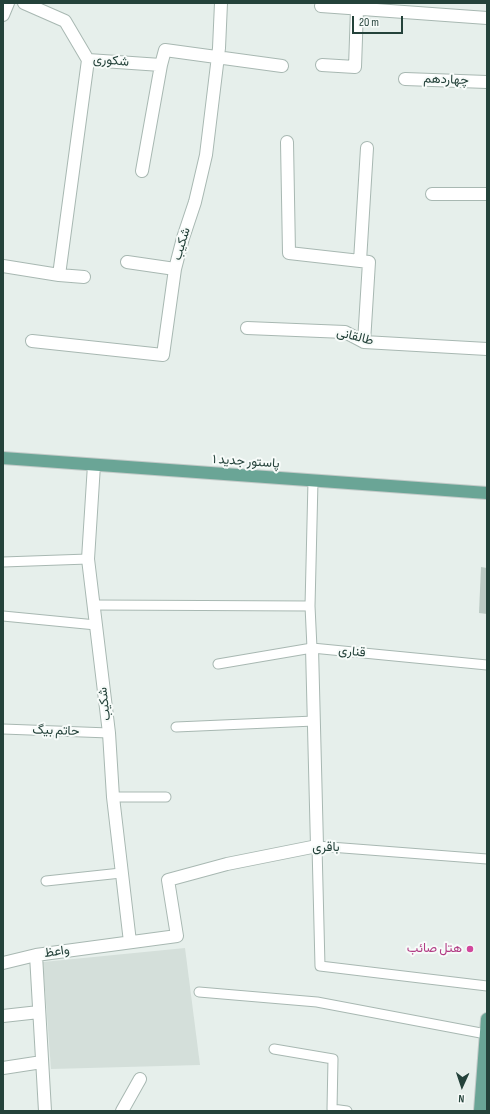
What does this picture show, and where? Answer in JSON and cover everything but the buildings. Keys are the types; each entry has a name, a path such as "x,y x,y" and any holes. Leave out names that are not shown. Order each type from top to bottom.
{"main road":[{"name":"پاستور جدید ۱","path":"3,458 487,493"},
{"path":"480,1111 487,1019"}],"street":[{"path":"3,15 8,3"},
{"name":"شکوری","path":"24,3 65,21 88,60 161,65"},
{"name":"شکیب","path":"32,341 163,355 175,269 183,238 195,202 206,155 217,58 221,3"},
{"path":"321,6 487,18"},
{"path":"322,65 355,67 357,9"},
{"path":"142,171 165,50 282,66"},
{"path":"59,275 88,60"},
{"name":"چهاردهم","path":"405,79 487,82"},
{"path":"287,142 289,253 369,262 364,342"},
{"path":"360,261 367,148"},
{"path":"432,194 487,194"},
{"path":"127,262 175,269"},
{"path":"3,266 59,275 84,277"},
{"name":"طالقانی","path":"247,328 345,332 364,342 487,349"},
{"name":"شکیب","path":"94,465 88,559 109,733 113,798 130,942"},
{"path":"312,648 317,846"},
{"name":"باقری","path":"168,880 227,864 317,846"},
{"name":"واعظ","path":"45,1111 36,955 177,936 168,880"},
{"path":"3,963 36,955"},
{"path":"3,1016 39,1012"},
{"path":"3,1068 42,1062"},
{"path":"122,1111 140,1080"}],"lane":[{"path":"312,648 310,606 313,480"},
{"path":"3,562 88,559"},
{"path":"93,605 310,606"},
{"path":"3,616 96,625"},
{"name":"قناری","path":"218,664 312,648 487,665"},
{"path":"176,727 314,721"},
{"name":"حاتم بیگ","path":"3,728 109,733"},
{"path":"113,798 166,797"},
{"path":"317,846 320,966 487,986"},
{"name":"باقری","path":"317,846 487,859"},
{"path":"46,881 121,873"},
{"path":"199,992 317,1002 486,1034"},
{"path":"274,1049 333,1059 332,1109 348,1111"}],"shaded area":[{"path":"185,948 200,1065 51,1069 43,962"}],"place":[{"name":"هتل صائب","path":"470,949"}]}
